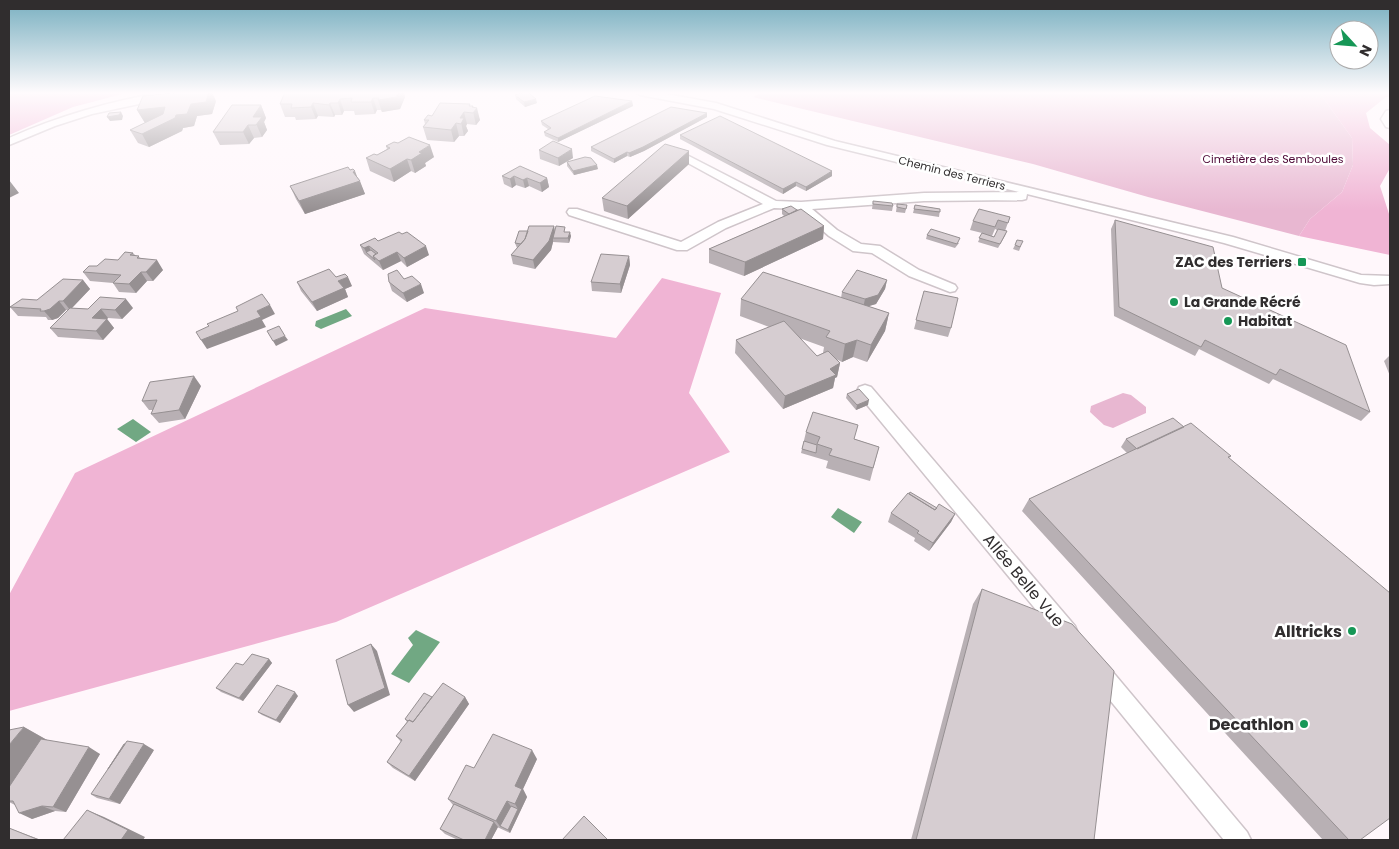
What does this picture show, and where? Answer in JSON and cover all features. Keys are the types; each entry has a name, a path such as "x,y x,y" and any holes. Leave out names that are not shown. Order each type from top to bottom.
{"street":[{"path":"9,142 33,132"},
{"name":"Chemin des Terriers","path":"796,132 831,143 1228,240 1360,279 1388,281"},
{"path":"681,155 773,204"},
{"name":"Chemin des Terriers","path":"572,212 682,247 722,225 773,204 801,206 924,197 1026,196 1034,193"},
{"path":"801,206 834,233 858,248 875,249 914,273 950,288"},
{"name":"Allée Belle Vue","path":"865,391 1239,840"}],"green space":[{"name":"Cimetière des Semboules","path":"898,132 1347,132 1352,138 1353,165 1342,192 1310,219 1299,236 1148,197 1033,164"},
{"path":"1123,393 1131,395 1146,407 1146,413 1113,428 1104,425 1090,412 1091,406"}],"shaded area":[{"path":"1347,132 1374,132 1390,145 1390,168 1380,186 1390,217 1390,255 1299,236 1310,219 1342,192 1353,165 1352,138"},
{"path":"662,278 721,293 689,393 730,452 336,622 9,711 9,595 75,473 425,308 616,338"},
{"path":"346,309 352,316 321,329 315,326 316,321"},
{"path":"133,419 151,432 136,442 117,429"},
{"path":"838,508 862,522 854,533 831,517"},
{"path":"416,630 440,642 409,683 391,674 413,645 408,638"}],"building":[{"path":"545,132 571,132 558,138"},
{"path":"622,132 672,132 643,147 614,159 591,147"},
{"path":"687,132 752,132 832,171 806,187 796,182 783,189 680,135"},
{"path":"409,137 430,145 411,160 407,159 390,169 366,158 374,154 377,155 390,148 386,146 394,142 398,143"},
{"path":"553,141 572,149 558,158 539,150"},
{"path":"665,144 689,151 627,206 602,198"},
{"path":"585,157 591,158 597,165 573,171 567,162"},
{"path":"520,166 547,178 540,183 527,178 523,180 514,176 510,179 502,176"},
{"path":"348,167 350,170 353,169 355,171 353,172 360,181 299,201 290,186"},
{"path":"873,201 892,203 893,206 873,204"},
{"path":"897,204 907,205 906,209 897,207"},
{"path":"915,205 940,209 940,212 914,209"},
{"path":"791,206 797,210 789,214 782,209"},
{"path":"801,209 824,226 745,262 709,249"},
{"path":"979,209 1010,217 1008,223 998,220 995,227 973,221"},
{"path":"1115,220 1213,247 1222,288 1346,345 1370,412 1280,369 1276,375 1205,340 1201,347 1119,307"},
{"path":"529,226 554,226 549,241 533,260 511,255 525,239"},
{"path":"556,226 565,227 564,232 570,232 568,238 553,238"},
{"path":"931,229 960,238 957,244 927,235"},
{"path":"998,229 1007,231 1000,244 979,238 982,233 994,237"},
{"path":"519,231 528,231 521,244 515,243"},
{"path":"399,232 402,234 407,232 426,246 404,258 397,252 379,261 373,256 378,253 369,246 364,248 360,245 375,238 378,241"},
{"path":"1017,240 1023,241 1020,247 1015,245"},
{"path":"371,250 376,254 373,256 375,260 366,252"},
{"path":"125,252 133,253 130,255 139,256 137,258 157,260 146,272 141,272 129,284 113,283 121,275 83,272 89,266 97,266 105,259 118,260"},
{"path":"601,254 629,256 620,284 591,282"},
{"path":"329,269 336,277 345,274 348,277 338,281 344,288 312,302 297,282"},
{"path":"397,270 404,279 412,276 421,284 403,293 389,282 388,274"},
{"path":"857,270 887,280 878,295 865,299 842,292"},
{"path":"763,272 889,313 871,345 857,340 845,344 826,337 830,331 741,299"},
{"path":"63,279 83,280 63,301 59,301 50,309 40,311 41,309 10,307 22,299 37,300"},
{"path":"924,291 958,298 951,328 916,320"},
{"path":"262,294 270,305 257,311 261,317 201,340 196,332 209,326 207,324 238,311 236,307"},
{"path":"100,297 126,299 115,310 101,309 92,318 107,319 96,331 50,328 70,308 88,309"},
{"path":"784,321 817,356 828,351 840,363 830,369 836,375 785,396 736,340"},
{"path":"279,326 285,336 273,341 267,331"},
{"path":"194,376 179,410 151,414 157,400 142,401 150,382"},
{"path":"859,389 869,400 857,405 847,394"},
{"path":"813,412 858,425 854,439 879,447 873,468 829,455 832,449 817,444 820,437 806,432"},
{"path":"1173,418 1184,427 1137,449 1126,439"},
{"name":"Decathlon","path":"1191,423 1231,456 1228,457 1390,593 1390,818 1360,840 1349,840 1029,499"},
{"path":"804,441 817,445 816,453 802,449"},
{"path":"910,492 937,508 935,510 909,494"},
{"path":"908,493 935,510 939,504 955,514 933,543 917,533 919,531 891,513"},
{"path":"982,589 1072,624 1114,671 1094,840 916,840"},
{"path":"371,644 385,688 348,705 336,660"},
{"path":"252,654 269,659 239,698 216,688 236,663 243,665"},
{"path":"443,683 465,697 409,776 387,762 402,740 396,736 409,720 413,722"},
{"path":"277,685 295,692 276,720 258,712"},
{"path":"424,693 432,697 413,722 408,721 405,719"},
{"path":"24,727 9,745 9,730"},
{"path":"493,734 532,750 515,786 522,789 515,804 507,801 496,821 448,799 466,765 474,768"},
{"path":"41,739 89,747 53,807 42,806 19,813 13,801 9,801 9,787"},
{"path":"127,741 144,744 109,799 91,794"},
{"path":"454,804 494,822 485,840 464,840 440,829"},
{"path":"511,806 518,809 508,830 500,826"},
{"path":"87,810 128,830 121,840 63,840"},
{"path":"584,816 608,840 562,840"},
{"path":"9,828 39,840 9,840"}],"place":[{"name":"ZAC des Terriers","path":"1302,262"},
{"name":"La Grande Récré","path":"1174,302"},
{"name":"Habitat","path":"1228,321"},
{"name":"Alltricks","path":"1352,631"},
{"name":"Decathlon","path":"1304,724"}]}
